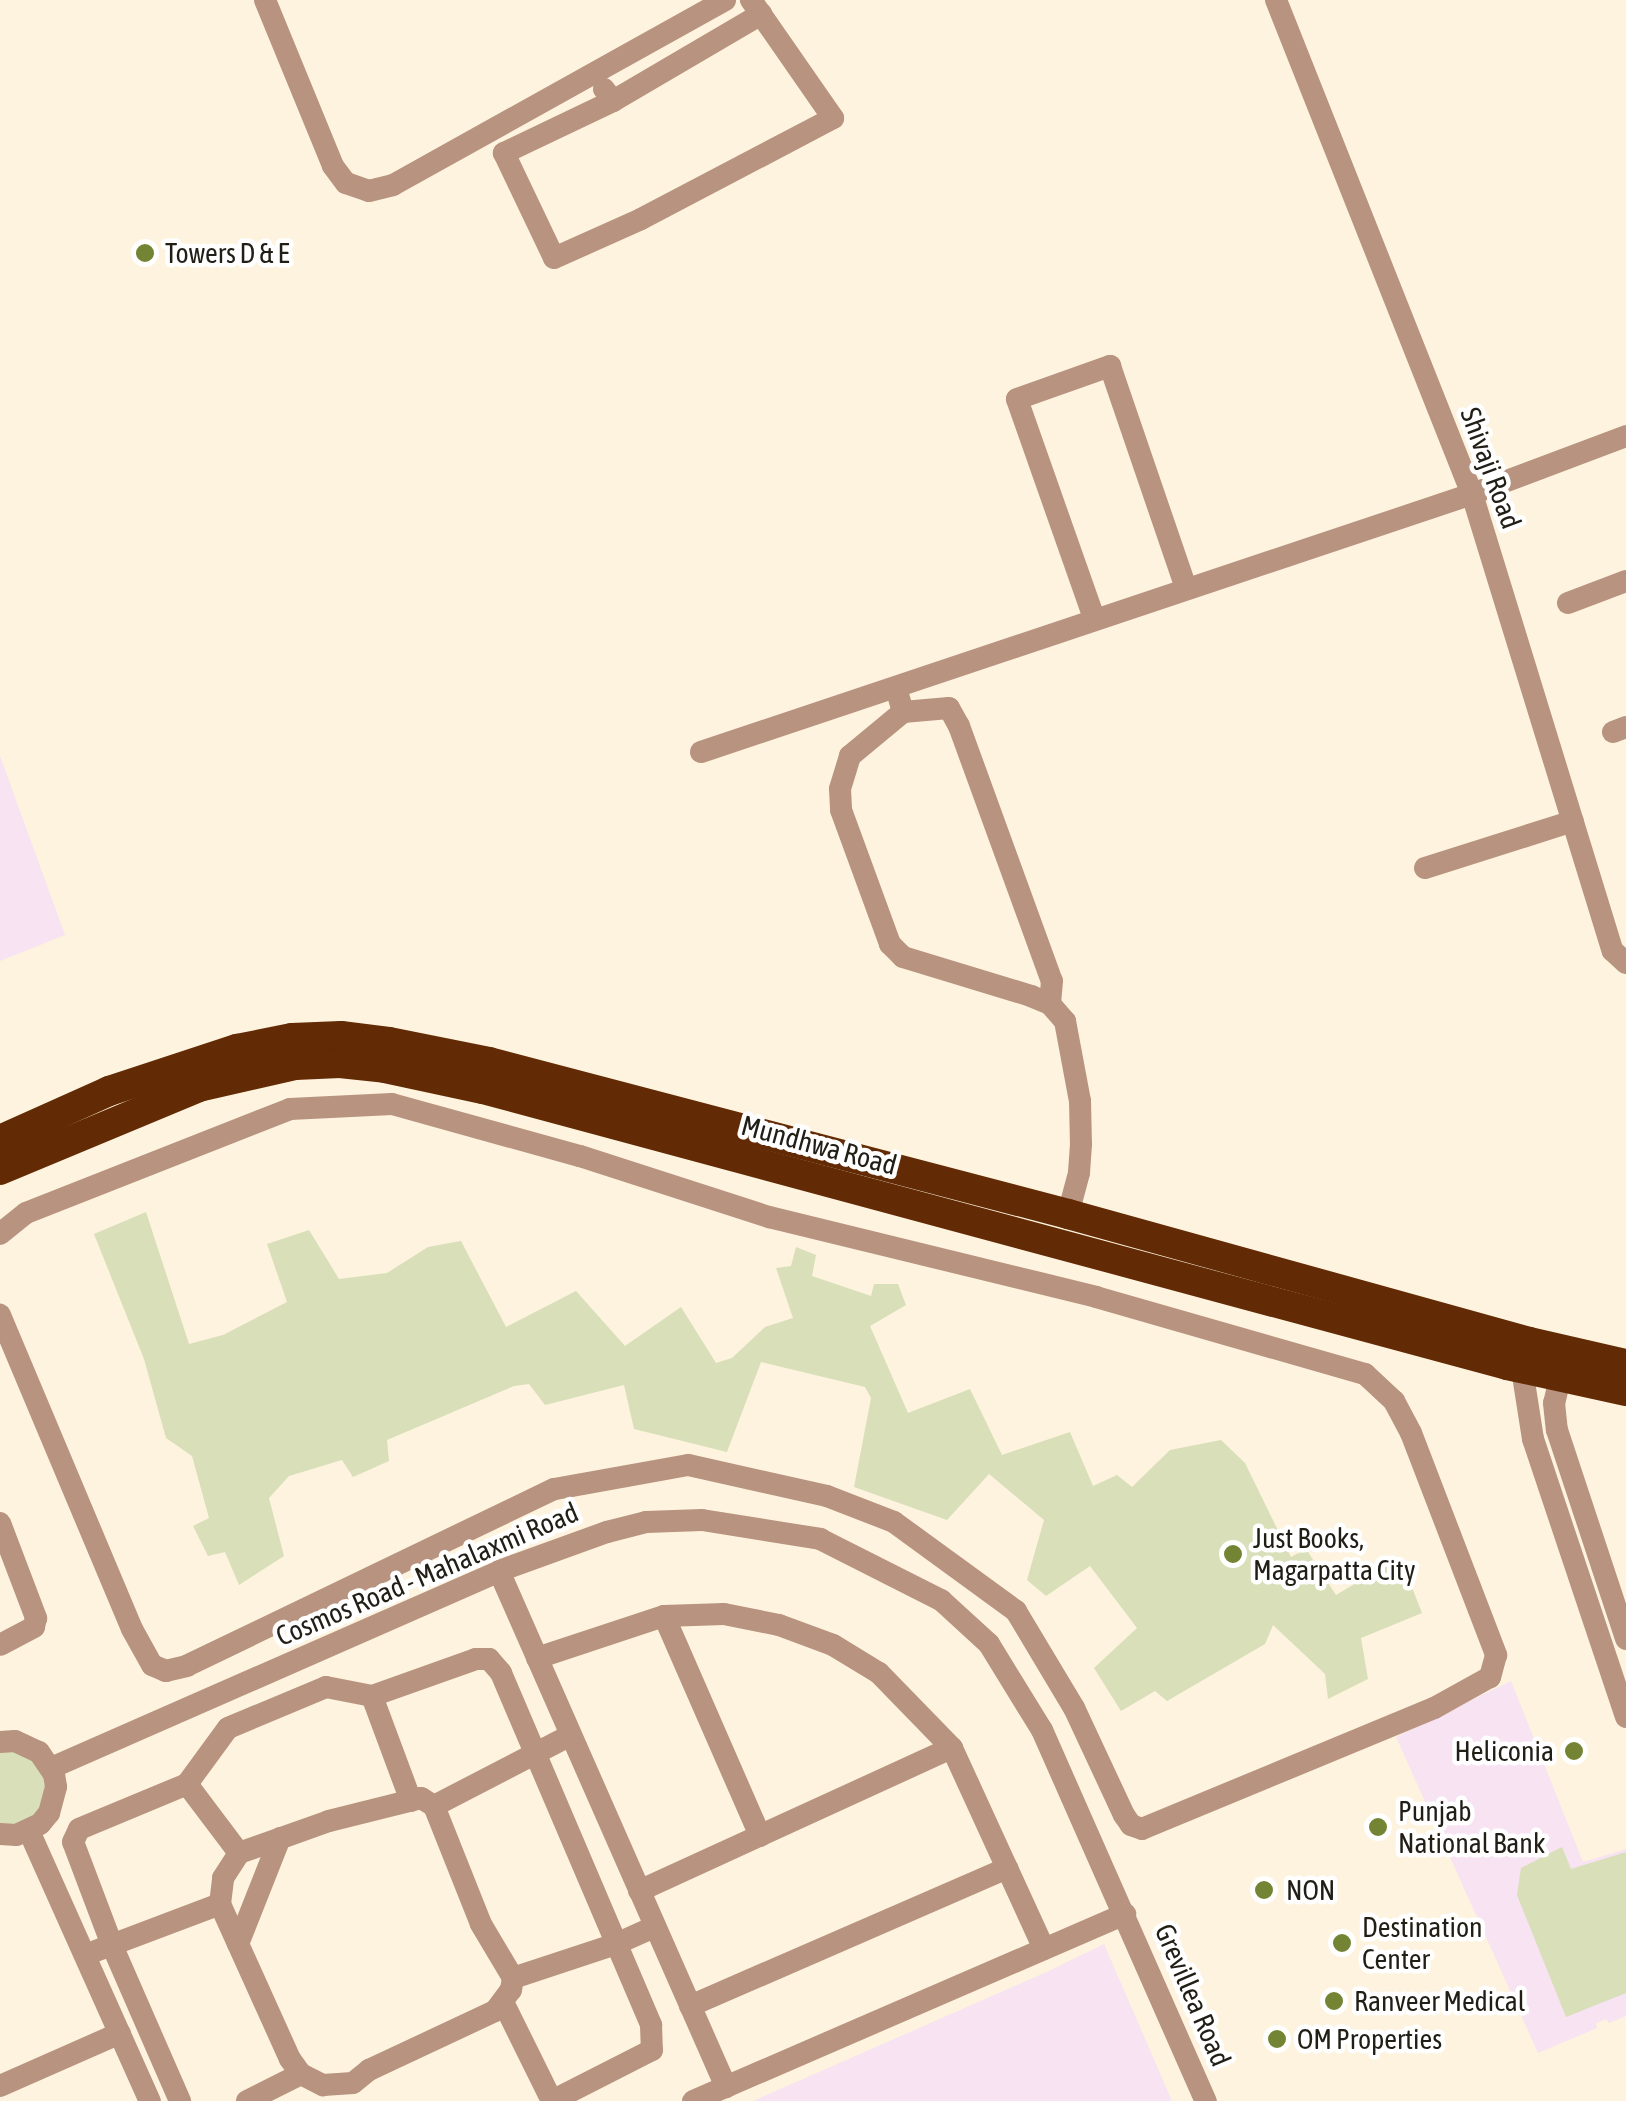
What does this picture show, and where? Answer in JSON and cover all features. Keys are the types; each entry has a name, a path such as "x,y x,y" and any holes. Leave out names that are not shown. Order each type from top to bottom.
{"highway":[{"name":"Mundhwa Road","path":"0,1140 190,1061 292,1038 341,1036 489,1062 854,1173 1564,1364 1626,1391"},
{"name":"Mundhwa Road","path":"0,1170 198,1086 295,1065 340,1063 483,1088 854,1173 1068,1214 1525,1355"},
{"name":"Mundhwa Road","path":"1564,1364 1626,1364"}],"street":[{"path":"265,0 333,166 346,183 370,191 394,186 725,0"},
{"name":"Shivaji Road","path":"1276,0 1472,494 1612,951 1626,963"},
{"path":"756,7 833,118 641,218 554,258 504,153 613,100 756,7"},
{"path":"596,72 613,100"},
{"path":"1094,618 1017,398 1110,366 1186,588"},
{"path":"702,752 1472,494 1626,436"},
{"path":"1568,603 1626,581"},
{"path":"896,688 903,712"},
{"path":"1058,1012 903,957 890,944 841,810 840,788 850,756 903,712 949,708 959,726 1052,981 1072,1058 1081,1144 1079,1173 1068,1214"},
{"path":"1425,868 1573,821"},
{"path":"0,1234 26,1213 290,1109 392,1104 548,1147 769,1218 1096,1297 1365,1374 1394,1401 1411,1434 1496,1655 1490,1677 1373,1734 1142,1829 1131,1825 1124,1815 1074,1708 1016,1611 894,1522 827,1496 688,1464 554,1489 187,1666 166,1671 152,1666 132,1628 0,1316"},
{"path":"1525,1355 1534,1439 1626,1717"},
{"path":"1564,1364 1554,1403 1557,1430 1626,1640"},
{"name":"Cosmos Road - Mahalaxmi Road","path":"51,1768 499,1571 646,1522 702,1520 820,1539 941,1600 988,1644 1042,1730 1125,1914"},
{"path":"0,1524 33,1600 36,1618 34,1627 0,1645"},
{"path":"499,1571 726,2087"},
{"path":"537,1658 664,1616 724,1614 779,1625 833,1645 879,1673 952,1748 1044,1949"},
{"path":"664,1616 760,1836"},
{"path":"276,1620 292,1662"},
{"path":"180,2101 112,1945 73,1842 78,1829 187,1784 228,1728 326,1687 372,1696 476,1658 489,1658 500,1673 651,2025 652,2050 622,2069 552,2101 504,2004"},
{"path":"372,1696 480,1924 513,1978"},
{"path":"1042,1730 1074,1708"},
{"path":"513,1978 504,2004 327,2093 301,2074 238,1944 220,1904 224,1878 239,1853 280,1838 422,1804 569,1736"},
{"path":"0,1742 28,1745 51,1768 54,1801 49,1813 29,1831 0,1834"},
{"path":"640,1891 952,1748"},
{"path":"187,1784 239,1853"},
{"path":"29,1831 150,2101"},
{"path":"238,1944 280,1838"},
{"path":"690,2006 1007,1868"},
{"path":"85,1955 220,1904"},
{"path":"694,2101 1125,1914"},
{"name":"Grevillea Road","path":"1125,1914 1206,2101"},
{"path":"513,1978 616,1944 654,1926"},
{"path":"0,2086 120,2033"},
{"path":"247,2101 301,2074"}],"shaded area":[{"path":"0,756 65,935 0,961"},
{"path":"1511,1681 1583,1862 1626,1849 1626,2016 1596,2023 1597,2028 1538,2053 1396,1737"},
{"path":"1104,1944 1172,2101 753,2101 1049,1971"}],"green space":[{"path":"146,1212 189,1344 223,1335 287,1302 267,1244 309,1230 339,1279 387,1273 428,1247 461,1241 506,1327 576,1291 625,1346 681,1307 716,1363 732,1358 765,1327 793,1318 776,1268 791,1266 796,1247 816,1255 812,1276 871,1296 874,1284 898,1284 906,1305 870,1326 908,1413 970,1389 1002,1455 1070,1432 1093,1486 1117,1475 1132,1487 1170,1450 1221,1440 1245,1463 1291,1557 1306,1549 1336,1595 1400,1557 1422,1613 1361,1638 1368,1679 1328,1699 1325,1674 1273,1625 1265,1644 1167,1701 1155,1691 1121,1711 1094,1668 1137,1628 1090,1566 1046,1596 1027,1580 1044,1520 989,1474 947,1520 854,1487 871,1398 865,1387 761,1362 727,1452 634,1429 624,1385 545,1405 529,1384 514,1386 387,1440 389,1461 353,1477 342,1460 289,1476 269,1498 284,1556 239,1585 225,1552 208,1556 193,1526 209,1518 192,1456 166,1438 144,1359 94,1234"},
{"path":"0,1751 24,1753 41,1767 47,1788 41,1808 25,1823 0,1825"},
{"path":"1562,1847 1571,1869 1626,1852 1626,1993 1566,2017 1517,1895 1521,1868"}],"place":[{"name":"Towers D & E","path":"145,253"},
{"name":"Just Books, Magarpatta City","path":"1233,1554"},
{"name":"Heliconia","path":"1574,1751"},
{"name":"Punjab National Bank","path":"1378,1827"},
{"name":"NON","path":"1264,1890"},
{"name":"Destination Center","path":"1342,1943"},
{"name":"Ranveer Medical","path":"1334,2001"},
{"name":"OM Properties","path":"1277,2039"}]}
